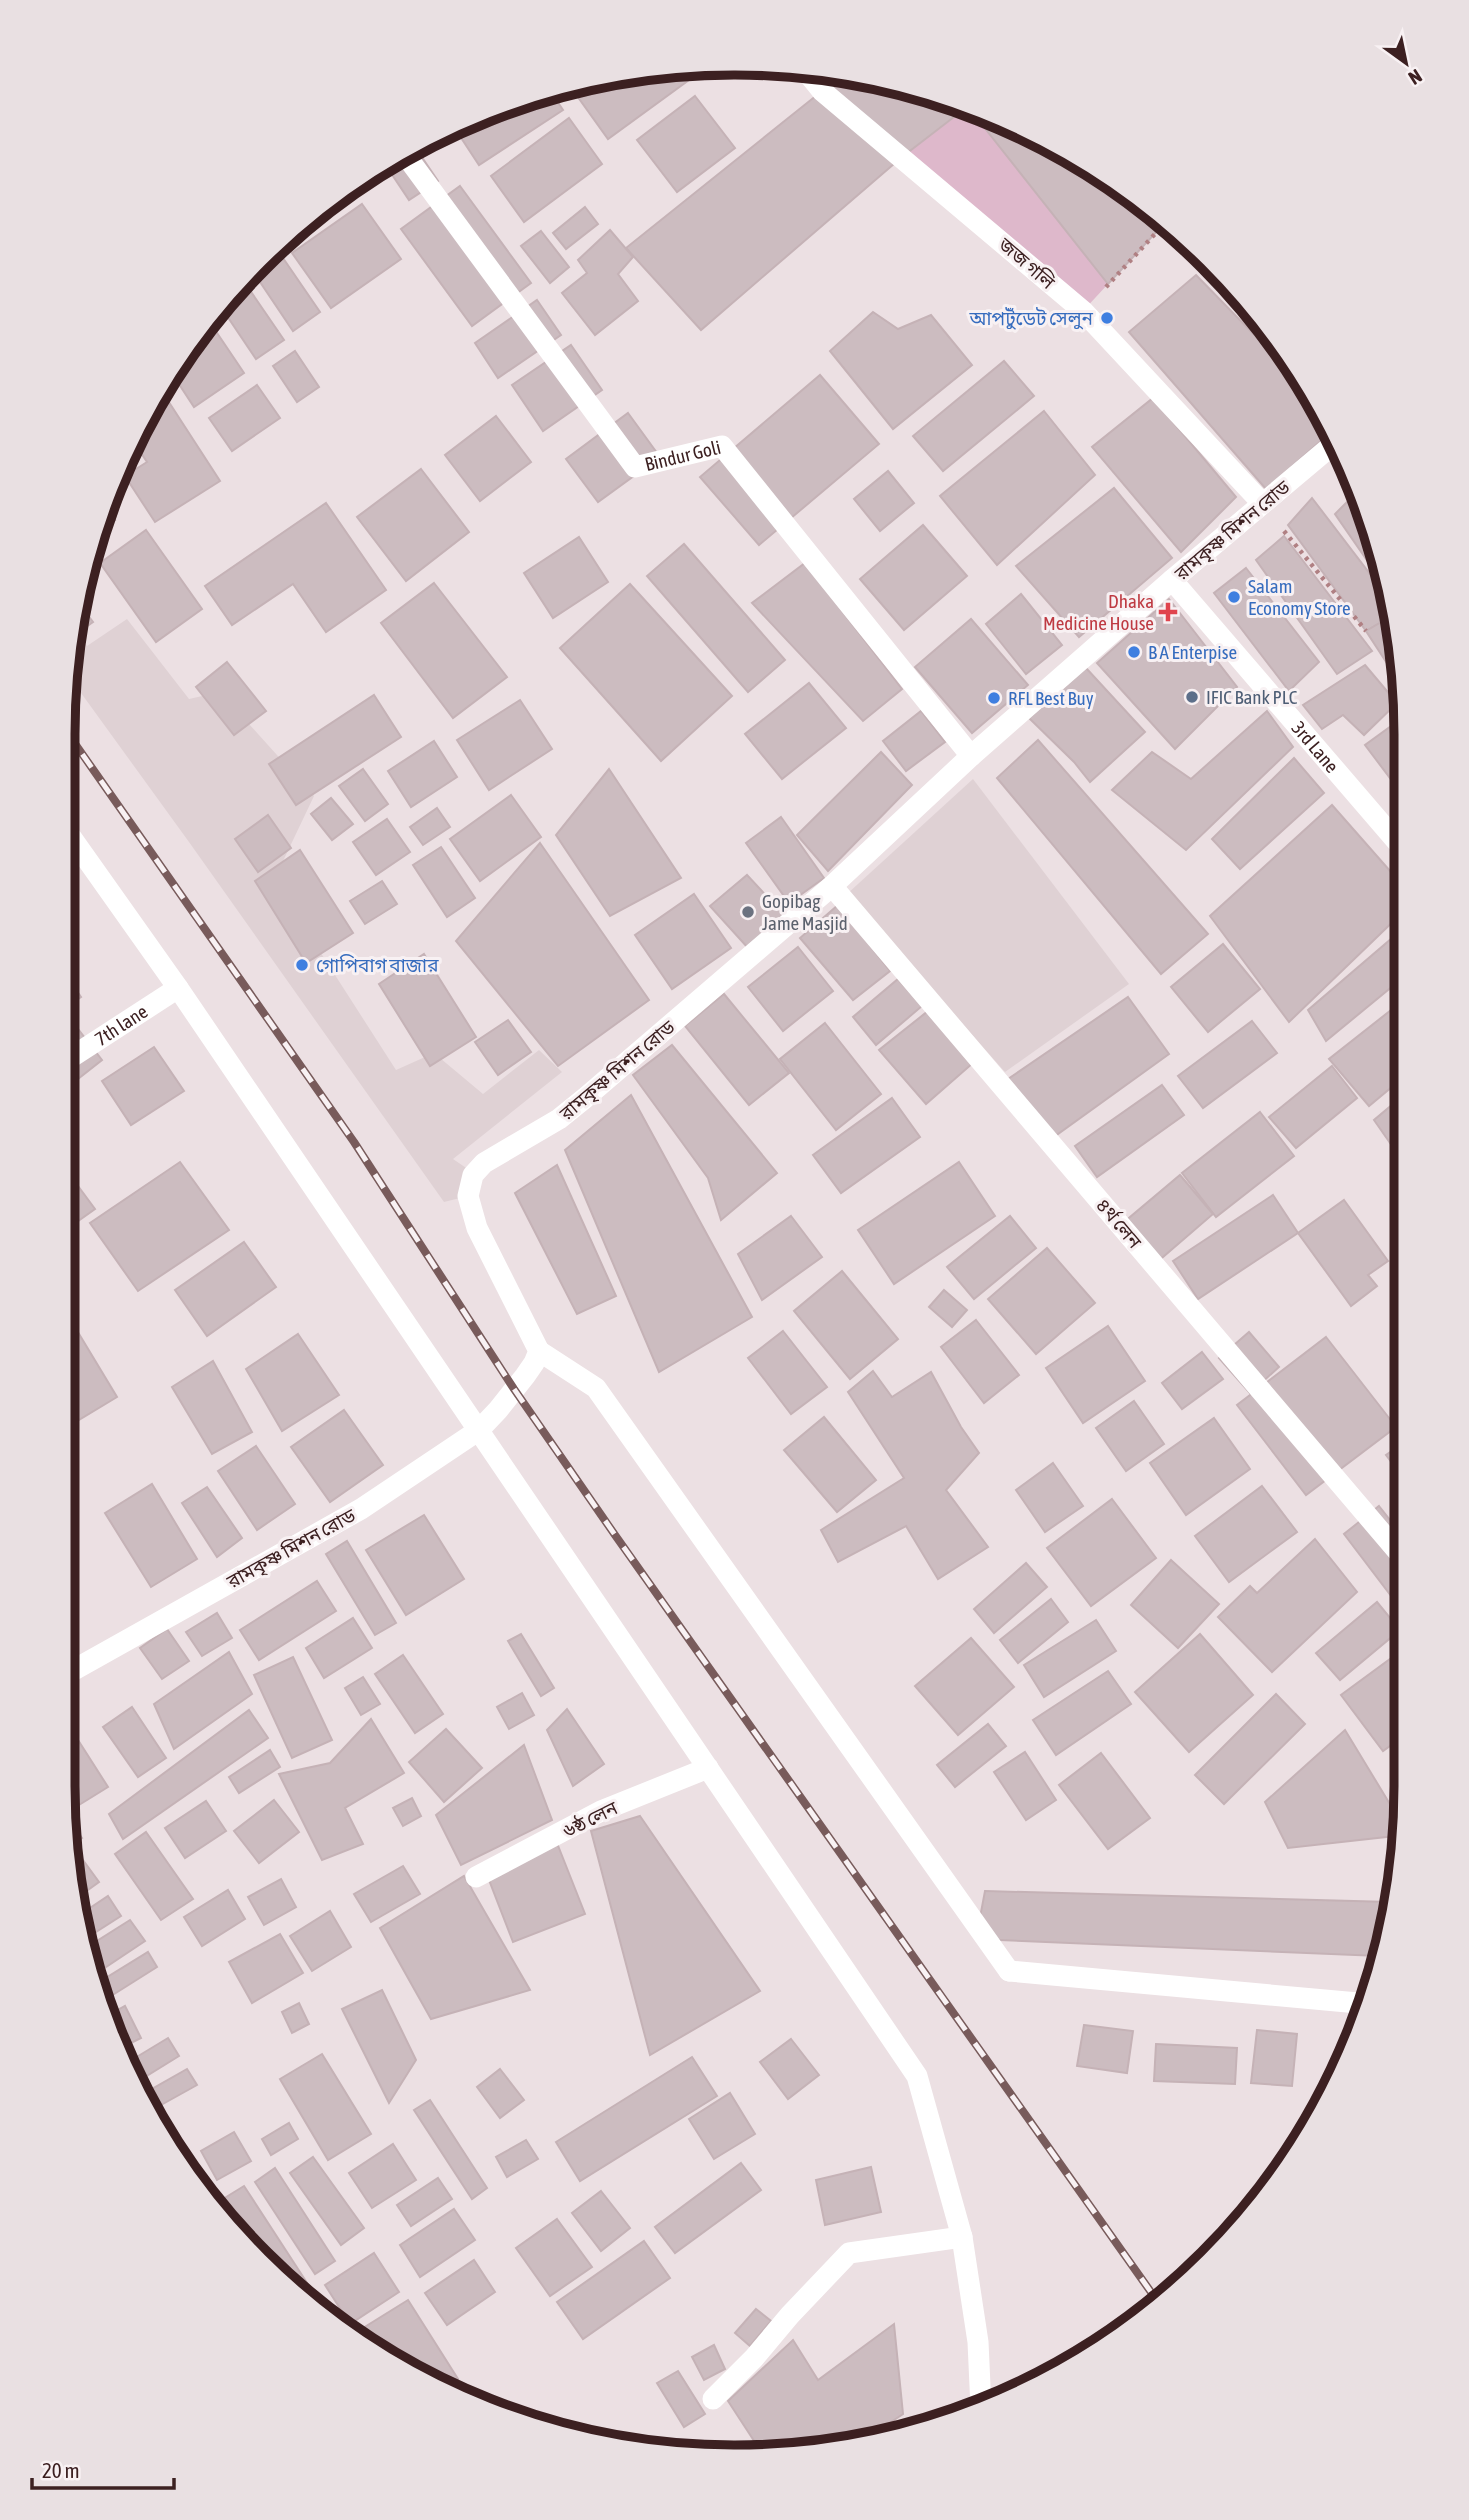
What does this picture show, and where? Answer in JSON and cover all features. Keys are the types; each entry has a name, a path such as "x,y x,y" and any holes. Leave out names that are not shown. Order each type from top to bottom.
{"street":[{"name":"জজ গলি","path":"814,80 1083,312 1262,503"},
{"name":"Bindur Goli","path":"410,161 635,467 722,446 971,755"},
{"name":"রামকৃষ্ণ মিশন রোড","path":"75,1669 361,1509 479,1430 534,1363 539,1351 477,1228 468,1196 473,1175 484,1163 559,1119 585,1098 832,886 971,755 1171,580 1328,448"},
{"name":"3rd Lane","path":"1171,580 1394,838"},
{"path":"75,843 178,988 917,2076 962,2237 978,2342 981,2397"},
{"name":"৪র্থ লেন","path":"832,886 1394,1547"},
{"name":"7th lane","path":"75,1055 178,988"},
{"path":"539,1351 596,1388 1009,1971 1357,2003"},
{"name":"৬ষ্ঠ লেন","path":"476,1877 601,1811 708,1768"},
{"path":"713,2399 849,2253 962,2237"}],"path":[{"path":"1083,312 1158,230"},
{"path":"1262,503 1366,631"}],"shaded area":[{"path":"958,114 980,123 1108,284 1083,311 902,157"},
{"name":"গোপিবাগ বাজার","path":"127,619 189,699 220,692 314,796 274,880 396,1070 434,1053 483,1094 539,1050 562,1072 453,1159 478,1176 468,1196 444,1202 77,688 82,640 87,646"},
{"path":"973,779 1129,984 1005,1072 847,894"}],"building":[{"path":"687,77 689,80 608,139 576,95 648,81"},
{"path":"832,83 863,88 958,114 902,157 822,91"},
{"path":"822,91 902,157 701,330 626,248"},
{"path":"695,96 735,148 677,192 637,140"},
{"path":"556,100 563,110 479,165 460,135 523,110"},
{"path":"569,118 602,164 524,222 491,176"},
{"path":"980,123 1026,143 1101,186 1158,230 1108,284"},
{"path":"421,155 438,181 409,200 391,173"},
{"path":"460,186 531,283 472,326 401,229"},
{"path":"362,204 401,259 331,308 292,253"},
{"path":"585,207 598,224 566,249 553,233"},
{"path":"610,230 633,257 618,274 638,301 595,335 562,293 587,273 578,260"},
{"path":"541,231 569,267 550,283 521,246"},
{"path":"283,258 320,312 293,331 258,279"},
{"path":"1196,275 1273,354 1324,439 1266,489 1129,332"},
{"path":"249,289 284,340 256,359 226,315"},
{"path":"537,300 561,335 498,378 475,343"},
{"path":"873,312 898,329 931,315 972,365 893,429 830,351"},
{"path":"214,329 244,373 194,407 178,382"},
{"path":"571,345 602,390 543,431 512,385"},
{"path":"295,351 319,387 297,402 273,366"},
{"path":"1004,361 1034,396 943,471 913,436"},
{"path":"820,375 879,444 759,545 700,477"},
{"path":"257,385 280,418 232,451 209,418"},
{"path":"1153,398 1236,497 1181,552 1092,447"},
{"path":"167,400 220,481 155,522 127,478 129,474 147,462 139,451"},
{"path":"1044,411 1095,475 997,565 940,496"},
{"path":"628,413 660,457 598,502 566,459"},
{"path":"496,416 531,462 480,501 445,455"},
{"path":"421,469 469,532 406,581 357,517"},
{"path":"888,471 914,503 880,531 854,499"},
{"path":"1114,488 1172,558 1079,637 1016,566"},
{"path":"1312,498 1375,580 1383,621 1366,631 1288,525"},
{"path":"1350,499 1372,567 1335,514"},
{"path":"326,503 386,590 326,632 293,584 232,625 205,586"},
{"path":"923,525 967,576 904,630 860,579"},
{"path":"146,530 202,609 156,642 100,563"},
{"path":"1284,536 1372,651 1337,674 1256,560"},
{"path":"579,537 608,582 553,618 524,573"},
{"path":"684,544 785,660 748,692 647,576"},
{"path":"805,563 902,689 863,721 752,603"},
{"path":"1246,568 1319,662 1289,691 1214,593"},
{"path":"434,583 507,677 453,718 381,623"},
{"path":"630,584 732,696 661,761 560,648"},
{"path":"1021,594 1062,645 1026,674 986,624"},
{"path":"1169,599 1237,687 1175,749 1097,663"},
{"path":"87,614 93,622 84,628"},
{"path":"971,619 1028,685 972,733 915,667"},
{"path":"1383,621 1390,668 1366,631"},
{"path":"227,662 266,711 234,735 196,687"},
{"path":"1365,665 1392,697 1393,707 1364,735 1343,715 1322,729 1303,705"},
{"path":"1086,668 1145,732 1090,782 1074,762 1029,718"},
{"path":"809,683 846,728 782,779 745,734"},
{"path":"374,695 401,737 296,805 269,764"},
{"path":"520,700 552,749 489,790 457,740"},
{"path":"921,711 945,742 906,771 883,741"},
{"path":"1267,711 1293,747 1186,850 1112,790 1152,752 1191,779"},
{"path":"1394,724 1394,783 1365,745"},
{"path":"1038,740 1208,934 1161,974 997,778"},
{"path":"434,741 457,777 411,807 388,771"},
{"path":"881,752 912,785 828,871 797,835"},
{"path":"1294,758 1324,793 1240,869 1212,839"},
{"path":"363,769 388,804 365,821 339,786"},
{"path":"609,769 681,878 610,916 556,835"},
{"path":"511,795 541,837 480,881 450,839"},
{"path":"331,798 353,824 332,840 311,814"},
{"path":"1332,805 1394,875 1394,921 1289,1022 1210,916"},
{"path":"437,808 450,827 423,845 410,827"},
{"path":"268,815 291,848 258,872 235,839"},
{"path":"781,817 824,878 789,903 746,843"},
{"path":"387,819 410,852 376,875 353,842"},
{"path":"540,843 649,1000 558,1066 456,941"},
{"path":"441,847 475,898 447,917 413,865"},
{"path":"300,850 353,933 306,963 255,881"},
{"name":"Gopibag Jame Masjid","path":"747,875 786,917 749,949 710,906"},
{"path":"382,881 397,904 365,924 350,901"},
{"path":"694,894 731,948 672,989 635,935"},
{"path":"838,905 890,971 853,1000 800,938"},
{"path":"1394,936 1394,985 1326,1041 1308,1010"},
{"path":"1223,944 1260,989 1208,1032 1171,987"},
{"path":"798,947 833,991 783,1031 748,987"},
{"path":"424,954 476,1037 430,1066 379,984"},
{"path":"898,979 922,1006 876,1045 853,1017"},
{"path":"75,988 81,997 75,1001"},
{"path":"724,994 789,1073 749,1105 685,1026"},
{"path":"1128,997 1169,1054 1051,1139 1008,1079"},
{"path":"1394,1008 1394,1085 1369,1106 1329,1059"},
{"path":"928,1011 973,1063 926,1104 879,1050"},
{"path":"508,1020 531,1052 498,1075 475,1042"},
{"path":"1252,1021 1277,1053 1203,1108 1178,1076"},
{"path":"825,1023 881,1094 836,1130 780,1059"},
{"path":"75,1025 102,1060 75,1081"},
{"path":"672,1045 777,1173 721,1220 708,1178 633,1075"},
{"path":"154,1047 184,1091 131,1125 102,1081"},
{"path":"1332,1066 1357,1098 1296,1148 1269,1117"},
{"path":"1162,1085 1184,1115 1097,1177 1075,1146"},
{"path":"631,1095 752,1317 659,1372 565,1150"},
{"path":"892,1098 920,1137 841,1193 813,1155"},
{"path":"1394,1103 1394,1149 1374,1120"},
{"path":"1260,1112 1294,1156 1216,1217 1182,1173"},
{"path":"180,1162 229,1230 138,1291 90,1223"},
{"path":"959,1162 995,1216 894,1284 858,1230"},
{"path":"557,1165 616,1296 577,1314 515,1193"},
{"path":"1180,1175 1213,1214 1156,1263 1123,1223"},
{"path":"75,1182 95,1209 75,1223"},
{"path":"1273,1195 1298,1233 1198,1299 1173,1261"},
{"path":"1344,1200 1388,1261 1368,1275 1377,1286 1351,1306 1298,1233"},
{"path":"791,1216 822,1257 762,1300 738,1254"},
{"path":"1010,1216 1036,1248 974,1299 947,1267"},
{"path":"244,1242 276,1287 207,1336 175,1290"},
{"path":"1047,1248 1095,1303 1036,1354 988,1299"},
{"path":"842,1271 898,1339 850,1379 794,1311"},
{"path":"944,1290 967,1310 952,1327 929,1307"},
{"path":"976,1320 1019,1375 984,1403 941,1347"},
{"path":"1108,1326 1145,1381 1083,1423 1046,1368"},
{"path":"75,1327 117,1397 77,1421 75,1418"},
{"path":"783,1331 827,1387 791,1414 748,1358"},
{"path":"1249,1332 1279,1367 1250,1393 1219,1358"},
{"path":"298,1334 339,1395 282,1431 246,1369"},
{"path":"1326,1337 1394,1424 1394,1429 1306,1495 1237,1405"},
{"path":"1202,1352 1223,1379 1182,1409 1162,1383"},
{"path":"213,1361 252,1432 212,1454 172,1387"},
{"path":"873,1371 892,1397 931,1372 961,1427 979,1453 946,1490 988,1547 938,1579 906,1526 838,1562 821,1530 904,1478 848,1392"},
{"path":"1134,1401 1164,1444 1126,1471 1096,1428"},
{"path":"344,1410 383,1465 330,1502 291,1447"},
{"path":"824,1417 876,1480 837,1512 784,1450"},
{"path":"1214,1418 1250,1469 1186,1515 1150,1463"},
{"path":"256,1446 295,1504 257,1530 218,1471"},
{"path":"1394,1450 1394,1466 1386,1455"},
{"path":"1053,1463 1083,1506 1045,1532 1016,1490"},
{"path":"152,1484 197,1559 151,1587 105,1513"},
{"path":"1262,1486 1297,1532 1229,1582 1195,1536"},
{"path":"207,1487 242,1538 217,1557 182,1503"},
{"path":"1112,1499 1156,1558 1091,1606 1047,1548"},
{"path":"1379,1506 1394,1525 1394,1600 1344,1534"},
{"path":"424,1515 464,1579 406,1615 366,1550"},
{"path":"1315,1539 1357,1592 1272,1672 1218,1617 1250,1586 1257,1593"},
{"path":"347,1541 396,1623 375,1635 326,1554"},
{"path":"1171,1560 1219,1604 1178,1648 1131,1605"},
{"path":"1026,1563 1047,1587 994,1633 974,1609"},
{"path":"317,1581 336,1611 259,1660 240,1630"},
{"path":"1051,1599 1068,1622 1018,1663 1000,1640"},
{"path":"1377,1602 1394,1623 1394,1635 1340,1680 1316,1653"},
{"path":"217,1613 232,1638 202,1656 186,1632"},
{"path":"353,1618 372,1648 324,1678 306,1648"},
{"path":"1096,1620 1116,1651 1044,1697 1024,1665"},
{"path":"167,1629 189,1661 162,1679 140,1648"},
{"path":"521,1634 554,1688 541,1696 508,1641"},
{"path":"1200,1634 1253,1695 1189,1752 1135,1692"},
{"path":"971,1638 1014,1687 958,1735 915,1686"},
{"path":"229,1652 252,1694 174,1749 154,1704"},
{"path":"403,1655 443,1714 415,1733 375,1674"},
{"path":"1394,1656 1394,1743 1383,1751 1341,1695"},
{"path":"293,1657 332,1740 292,1758 254,1675"},
{"path":"1108,1671 1131,1704 1056,1755 1033,1720"},
{"path":"363,1677 380,1704 361,1715 345,1688"},
{"path":"522,1693 534,1715 509,1729 497,1707"},
{"path":"1276,1694 1305,1724 1224,1804 1195,1775"},
{"path":"132,1707 166,1758 138,1777 103,1727"},
{"path":"567,1709 604,1764 573,1786 547,1730"},
{"path":"249,1710 268,1738 123,1839 109,1814"},
{"path":"371,1719 404,1773 345,1808 363,1844 322,1860 279,1774 330,1763"},
{"path":"988,1724 1006,1746 955,1787 937,1765"},
{"path":"446,1729 482,1768 444,1802 409,1762"},
{"path":"1345,1730 1393,1809 1391,1836 1288,1848 1265,1802"},
{"path":"75,1735 108,1787 79,1805 76,1800"},
{"path":"524,1745 552,1820 461,1865 436,1815"},
{"path":"270,1750 280,1767 239,1793 229,1777"},
{"path":"1025,1752 1056,1800 1026,1820 994,1772"},
{"path":"1101,1753 1150,1818 1108,1849 1059,1785"},
{"path":"412,1798 421,1816 403,1826 393,1808"},
{"path":"274,1800 299,1832 259,1863 234,1831"},
{"path":"206,1801 226,1831 185,1858 165,1828"},
{"path":"640,1816 760,1991 650,2055 591,1831"},
{"path":"146,1832 193,1899 161,1920 115,1854"},
{"path":"555,1838 585,1914 513,1942 484,1867"},
{"path":"83,1860 99,1882 84,1893 81,1872 80,1862"},
{"path":"403,1866 420,1894 371,1922 354,1894"},
{"path":"464,1876 530,1990 431,2019 380,1928"},
{"path":"281,1879 296,1907 264,1925 248,1897"},
{"path":"228,1890 245,1919 202,1946 184,1917"},
{"path":"985,1891 1383,1902 1371,1956 976,1939"},
{"path":"108,1896 121,1916 93,1934 87,1910"},
{"path":"330,1911 351,1947 312,1971 290,1936"},
{"path":"130,1920 145,1941 102,1970 95,1942"},
{"path":"280,1934 303,1973 252,2003 229,1962"},
{"path":"148,1952 157,1967 110,1997 105,1979"},
{"path":"382,1990 416,2060 389,2103 342,2009"},
{"path":"299,2003 309,2024 292,2033 282,2012"},
{"path":"125,2006 141,2038 128,2044 115,2011"},
{"path":"1084,2025 1133,2031 1127,2073 1077,2066"},
{"path":"1257,2030 1297,2034 1292,2086 1251,2083"},
{"path":"168,2038 179,2056 143,2078 134,2058"},
{"path":"791,2039 819,2075 788,2099 760,2062"},
{"path":"1156,2044 1237,2048 1235,2084 1154,2081"},
{"path":"322,2054 371,2134 328,2160 280,2079"},
{"path":"692,2057 717,2096 580,2181 556,2142"},
{"path":"187,2069 197,2085 161,2105 152,2089"},
{"path":"500,2069 524,2100 500,2118 477,2087"},
{"path":"730,2093 755,2134 714,2159 689,2119"},
{"path":"430,2100 487,2188 472,2199 414,2110"},
{"path":"289,2123 298,2139 271,2155 262,2139"},
{"path":"234,2132 251,2161 217,2180 201,2151"},
{"path":"526,2140 538,2159 507,2177 496,2157"},
{"path":"393,2144 416,2180 372,2208 349,2173"},
{"path":"313,2157 364,2228 341,2245 290,2173"},
{"path":"741,2163 761,2190 675,2253 655,2227"},
{"path":"871,2167 881,2212 825,2225 816,2180"},
{"path":"275,2168 335,2261 315,2274 255,2182"},
{"path":"438,2178 452,2199 411,2226 397,2205"},
{"path":"244,2186 313,2292 268,2252 223,2199"},
{"path":"601,2191 630,2228 601,2251 572,2213"},
{"path":"454,2209 475,2240 420,2277 400,2245"},
{"path":"557,2219 592,2267 550,2296 516,2248"},
{"path":"644,2241 670,2278 583,2339 557,2302"},
{"path":"374,2253 399,2292 352,2323 347,2319 325,2285"},
{"path":"474,2260 495,2292 447,2325 425,2293"},
{"path":"408,2300 458,2379 453,2382 443,2377 361,2329"},
{"path":"756,2309 771,2321 750,2346 735,2333"},
{"path":"894,2324 903,2414 883,2427 821,2439 756,2444 728,2401 793,2340 818,2380"},
{"path":"714,2345 725,2369 704,2380 692,2357"},
{"path":"678,2371 705,2414 684,2427 657,2383"}],"railway":[{"path":"75,744 354,1142 514,1389 615,1535 1153,2295"}],"place":[{"name":"আপটুঁডেট সেলুন","path":"1107,318"},
{"name":"Salam Economy Store","path":"1234,597"},
{"name":"Dhaka Medicine House","path":"1168,612"},
{"name":"B A Enterpise","path":"1134,652"},
{"name":"IFIC Bank PLC","path":"1192,697"},
{"name":"RFL Best Buy","path":"994,698"},
{"name":"Gopibag Jame Masjid","path":"748,912"},
{"name":"গোপিবাগ বাজার","path":"302,965"}]}
